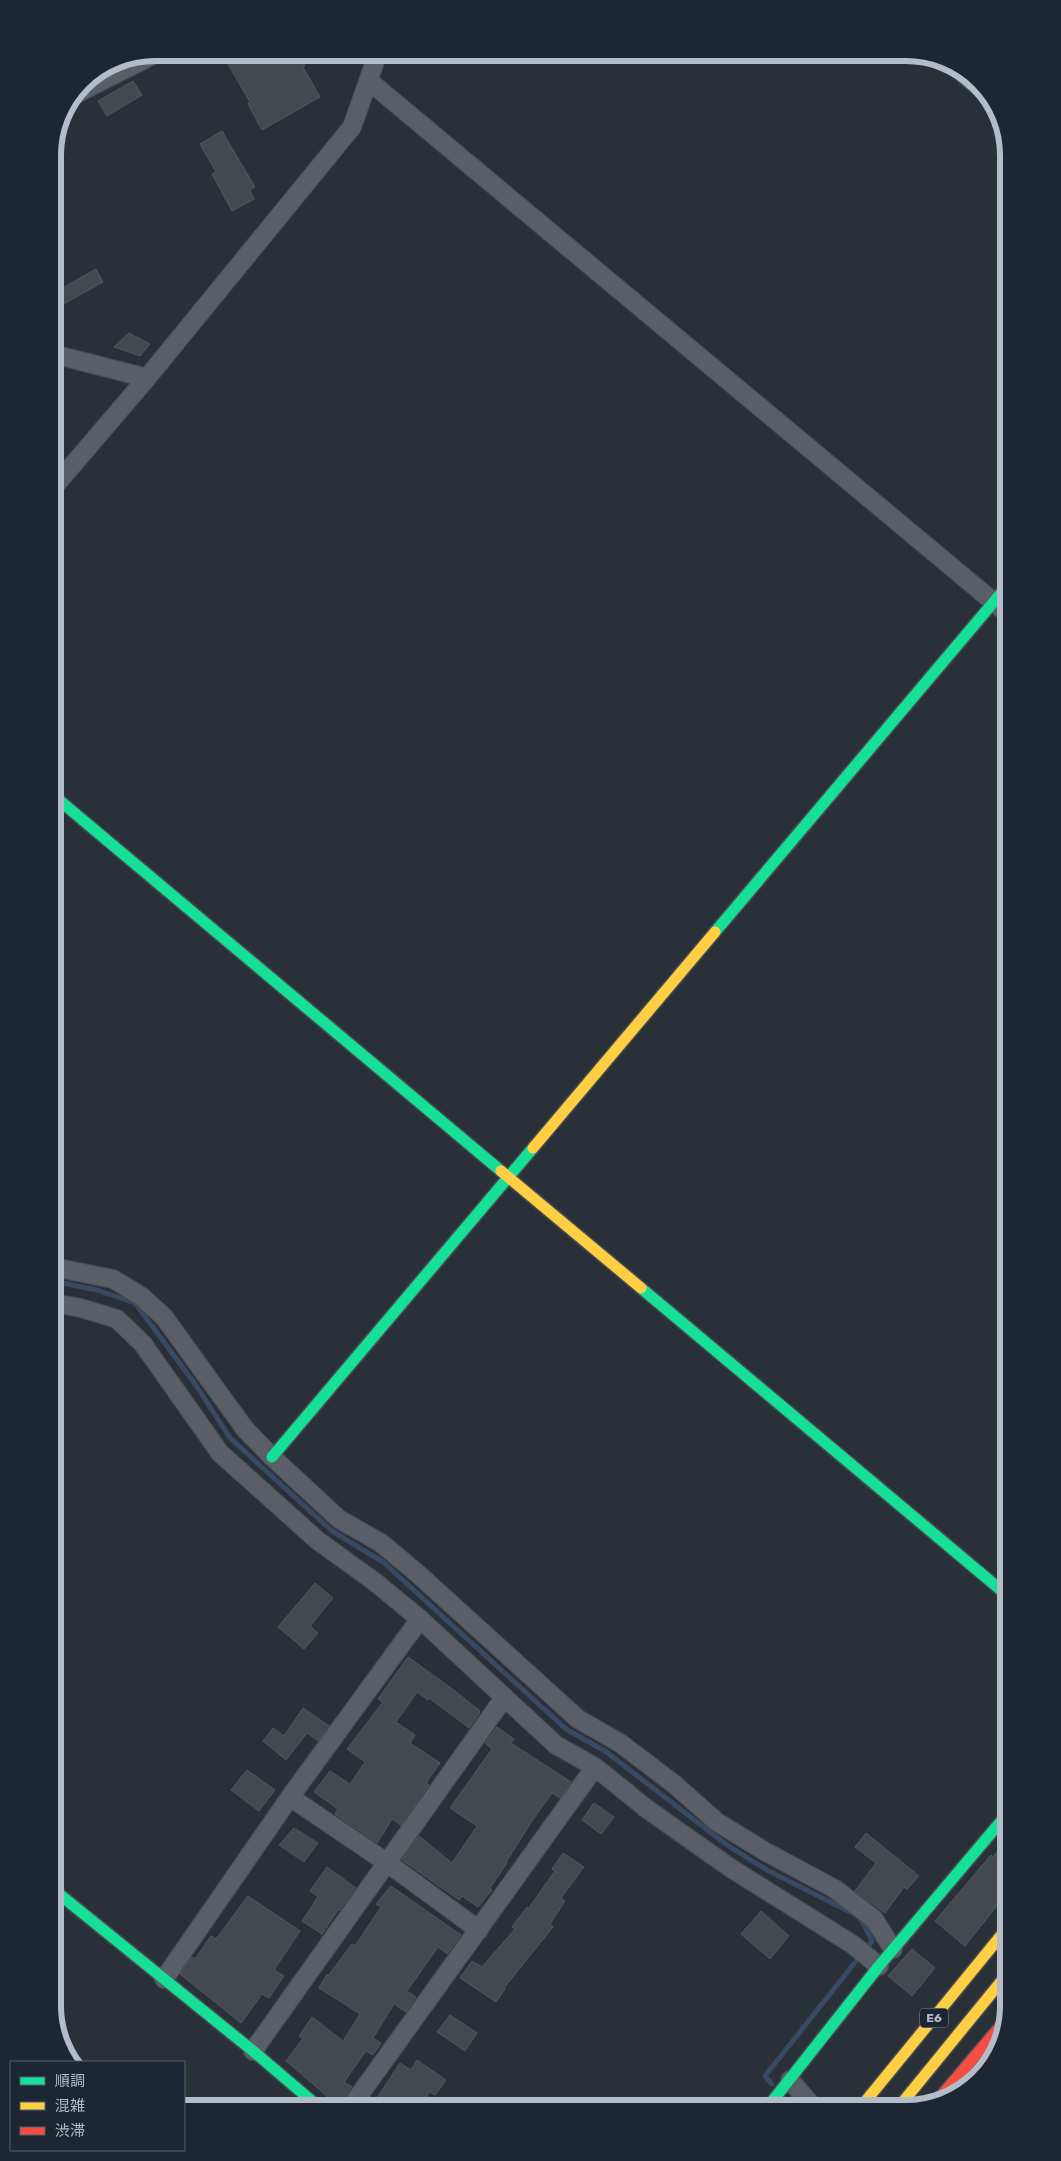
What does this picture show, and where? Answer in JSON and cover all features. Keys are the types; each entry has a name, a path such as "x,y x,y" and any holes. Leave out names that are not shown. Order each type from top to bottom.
{"main road":[{"path":"272,1458 1000,595"},
{"path":"61,801 1000,1589"},
{"path":"774,2100 876,1964 894,1949 1000,1823"},
{"path":"61,1896 310,2100"},
{"name":"E6","path":"867,2100 1000,1937"},
{"name":"E6","path":"905,2100 1000,1983"},
{"path":"945,2091 996,2031"}],"street":[{"path":"61,479 147,378 352,126 375,61"},
{"path":"93,85 135,63"},
{"path":"369,81 1000,607"},
{"path":"61,356 147,378"},
{"path":"61,1268 113,1279 141,1296 164,1317 245,1430 272,1458 339,1518 381,1543 417,1573 578,1719 620,1743 674,1784 717,1822 766,1852 835,1889 874,1919 894,1949"},
{"path":"61,1304 81,1308 117,1319 144,1344 220,1454 317,1540 375,1582 420,1619 556,1745 594,1767 647,1809 732,1869 852,1944 876,1964"},
{"path":"164,1979 290,1797 420,1619"},
{"path":"252,2051 504,1698"},
{"path":"356,2100 594,1767"},
{"path":"290,1797 386,1862 478,1930"},
{"path":"790,2080 807,2100"}],"building":[{"path":"226,61 246,61 248,64 253,61 302,61 305,66 303,67 320,97 262,130 248,104 250,102"},
{"path":"133,81 142,95 107,116 98,101"},
{"path":"222,131 255,187 250,190 254,199 232,211 212,174 216,172 200,144"},
{"path":"96,269 103,282 61,306 61,289"},
{"path":"129,333 150,344 140,356 114,347"},
{"path":"315,1583 333,1598 310,1626 318,1633 304,1649 278,1627"},
{"path":"408,1657 480,1711 469,1728 429,1698 428,1700 417,1692 396,1722 415,1735 410,1743 440,1763 426,1783 429,1785 401,1825 392,1819 377,1843 335,1814 338,1809 314,1792 330,1771 350,1784 365,1762 347,1749 383,1702 378,1699"},
{"path":"303,1708 329,1726 318,1741 307,1733 286,1760 263,1741 273,1728 284,1736"},
{"path":"497,1727 514,1739 511,1743 571,1782 560,1798 552,1793 506,1862 490,1888 492,1890 478,1907 462,1896 459,1900 402,1860 419,1836 452,1863 477,1826 450,1808 492,1749 485,1743"},
{"path":"247,1770 275,1790 259,1811 231,1790"},
{"path":"594,1803 614,1817 601,1834 582,1820"},
{"path":"294,1828 318,1843 304,1862 279,1845"},
{"path":"866,1833 919,1876 907,1889 904,1887 885,1913 855,1891 876,1863 855,1847"},
{"path":"1000,1848 1000,1902 965,1946 935,1921 991,1855 993,1857"},
{"path":"563,1853 584,1867 561,1898 565,1901 550,1924 553,1927 504,1988 496,2002 460,1978 472,1961 482,1967 515,1929 512,1927 527,1907 528,1909 555,1871 552,1869"},
{"path":"327,1867 356,1888 322,1934 302,1921 318,1897 310,1891"},
{"path":"391,1886 461,1935 447,1954 438,1947 407,1991 416,1997 406,2012 394,2004 373,2038 381,2043 373,2055 366,2051 344,2082 352,2087 342,2100 331,2100 286,2061 303,2038 299,2036 312,2017 343,2041 360,2014 319,1988 327,1974 328,1976 352,1944 355,1946 381,1907 376,1904"},
{"path":"248,1896 300,1931 274,1970 284,1976 269,1998 262,1994 241,2023 180,1974 192,1957 195,1959 211,1936 216,1939"},
{"path":"761,1911 789,1936 770,1959 741,1934"},
{"path":"912,1949 935,1968 912,1996 888,1976"},
{"path":"450,2015 477,2033 465,2051 437,2032"},
{"path":"417,2060 446,2080 435,2095 430,2092 424,2100 376,2100 400,2063 411,2070"}],"waterway":[{"path":"61,1283 97,1290 135,1303 195,1384 230,1438 332,1531 383,1562 566,1729 605,1751 727,1845 767,1870 856,1915 862,1921 872,1941 765,2076 772,2084"}],"traffic: fast":[{"path":"715,932 1000,594"},
{"path":"61,802 501,1171"},
{"path":"272,1457 533,1148"},
{"path":"641,1288 1000,1589"},
{"path":"773,2100 879,1966 1000,1822"},
{"path":"61,1895 311,2100"}],"traffic: slow":[{"path":"533,1148 715,932"},
{"path":"501,1171 641,1288"},
{"path":"867,2100 1000,1937"},
{"path":"905,2100 1000,1983"}],"traffic: jam":[{"path":"945,2091 996,2031"}]}
